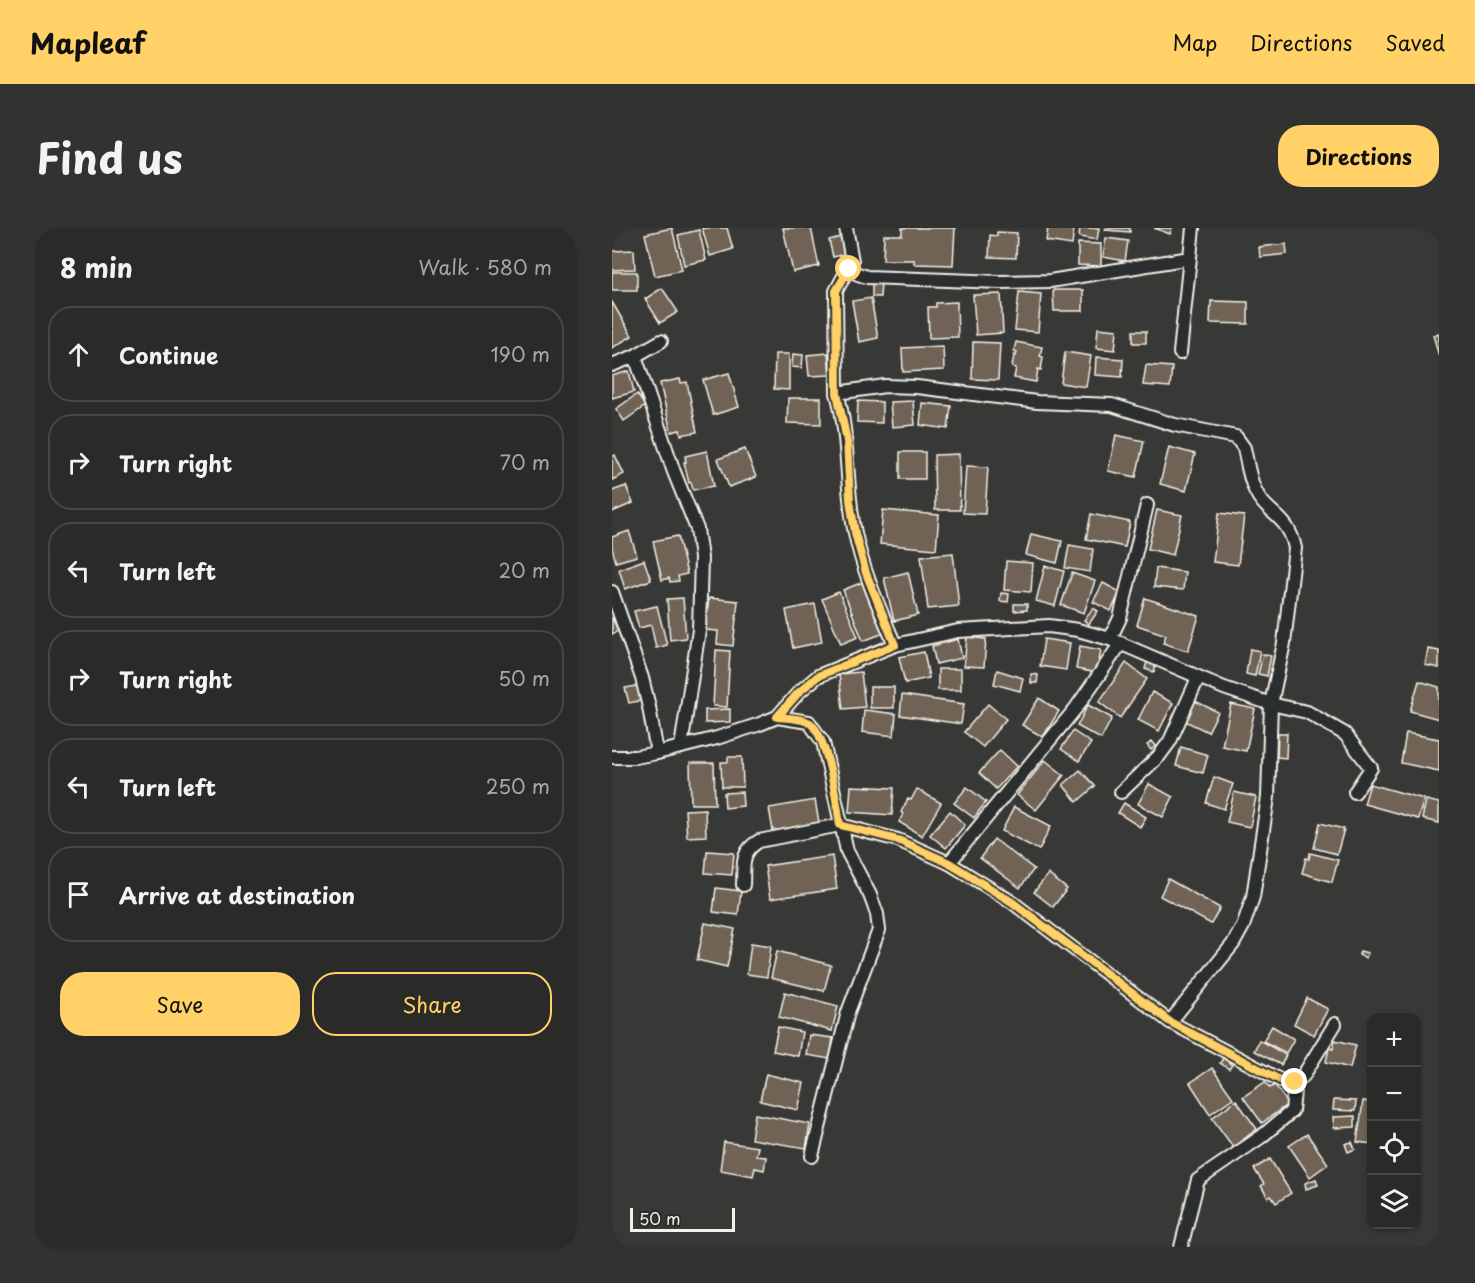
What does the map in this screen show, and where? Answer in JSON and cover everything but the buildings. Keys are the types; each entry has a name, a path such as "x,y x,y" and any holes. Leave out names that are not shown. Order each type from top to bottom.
{"street":[{"path":"846,228 852,254 849,269 836,291 837,393 847,441 850,500 855,533 866,573 895,645"},
{"path":"1180,353 1193,228"},
{"path":"849,269 867,277 1020,282 1050,281 1190,258"},
{"path":"612,365 636,356 661,341"},
{"path":"636,356 674,472 697,529 700,558 699,630 681,747"},
{"path":"837,393 885,386 917,387 1036,402 1112,405 1175,425 1236,437 1244,448 1255,491 1286,524 1292,536 1294,548 1284,643 1271,704 1268,797 1253,897 1243,926 1233,944 1170,1022"},
{"path":"949,863 1076,708 1116,641 1147,505"},
{"path":"612,592 642,678 657,753"},
{"path":"777,717 799,692 818,676 895,645 958,631 1012,627 1078,630 1116,641 1198,678 1271,704 1306,712 1345,734 1371,768 1355,792"},
{"path":"1121,792 1159,756 1170,741 1198,678"},
{"path":"612,757 635,757 657,753 717,738 777,717 809,722 823,742 847,851 870,895 877,914 879,930 848,1012 812,1156"},
{"path":"743,885 745,853 750,847 759,842 840,825 898,840 949,863 1012,902 1170,1022 1280,1080 1288,1083 1295,1082 1303,1076 1335,1024"},
{"path":"1181,1247 1198,1180 1261,1137 1292,1111 1295,1082"}],"route":[{"path":"849,269 836,291 837,393 847,441 850,500 855,533 866,573 895,645 818,676 799,692 777,717 809,722 823,742 840,825 871,831 898,840 949,863 1012,902 1170,1022 1280,1080 1288,1083 1295,1082"}]}
